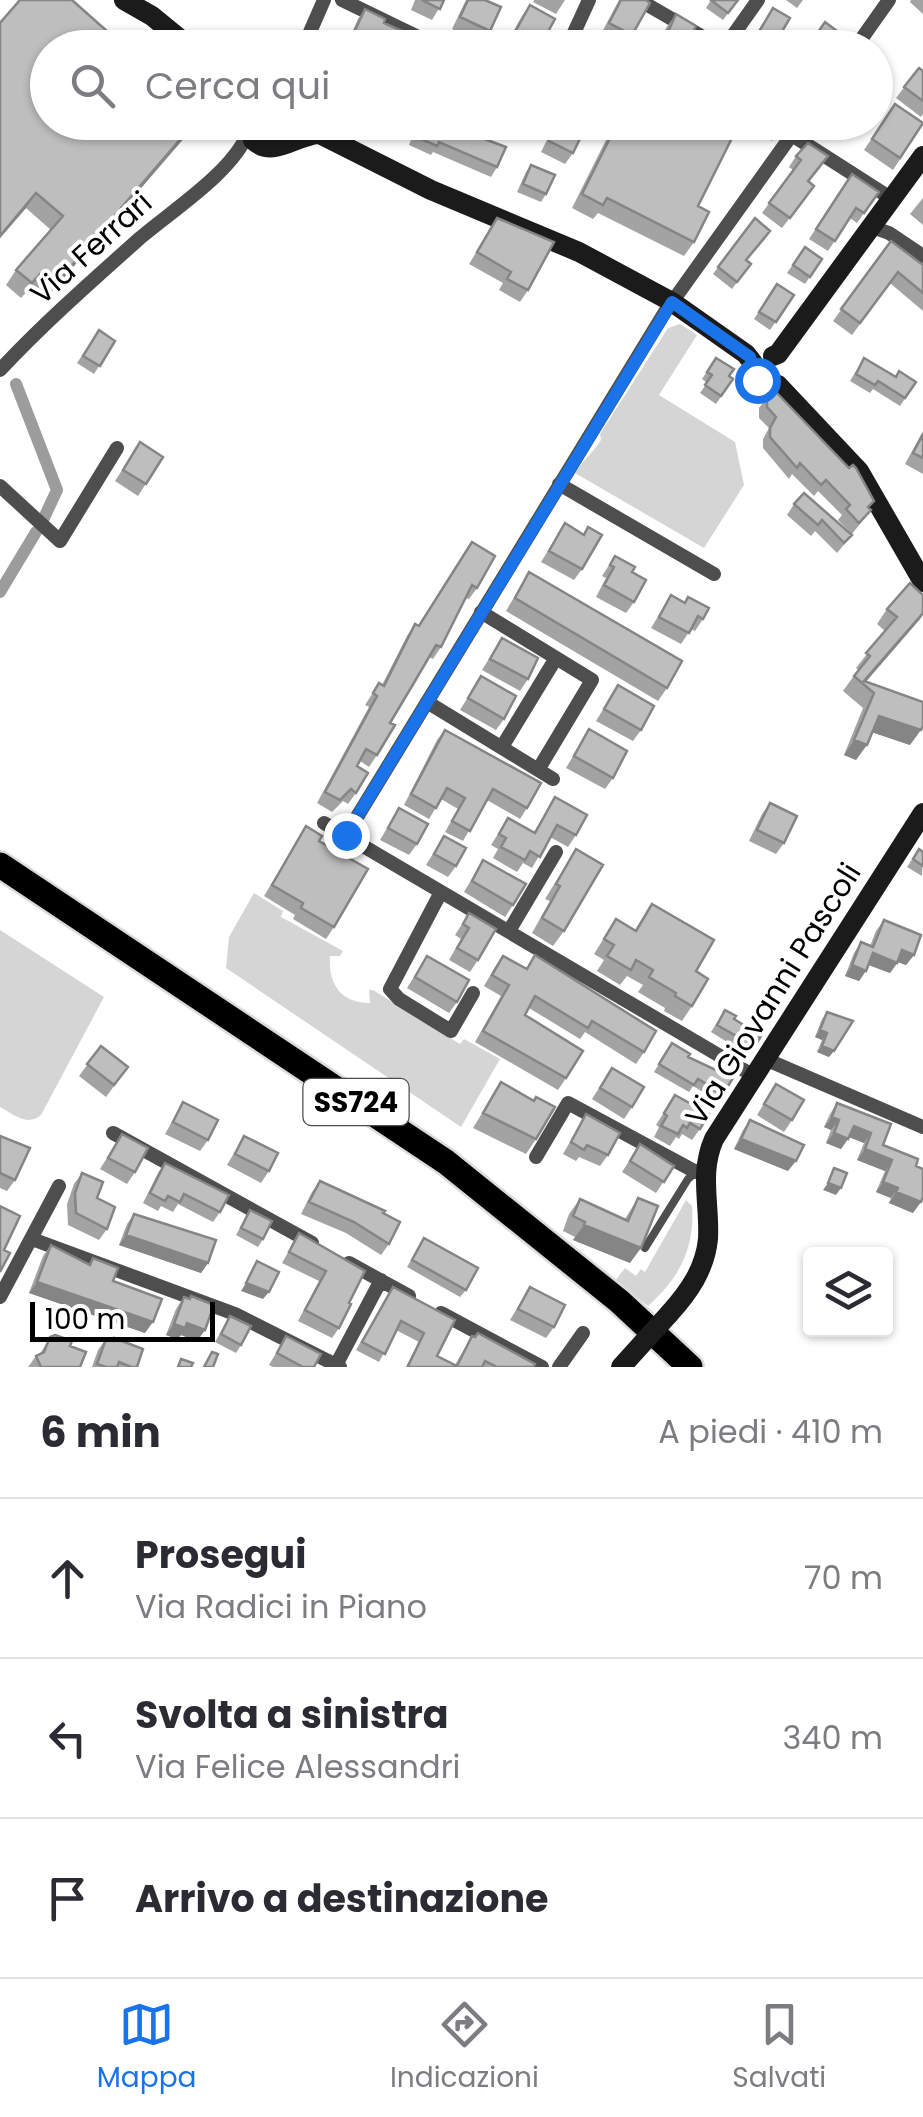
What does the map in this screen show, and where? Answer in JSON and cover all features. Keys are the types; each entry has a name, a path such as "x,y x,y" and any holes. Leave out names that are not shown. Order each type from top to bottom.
{"highway":[{"name":"SS724","path":"0,865 446,1162 618,1300 690,1367"},
{"path":"0,885 436,1174 610,1316 665,1367"}],"street":[{"path":"124,0 169,30"},
{"path":"311,30 324,0"},
{"path":"342,0 404,30"},
{"path":"576,30 590,0"},
{"path":"641,0 692,30"},
{"path":"736,30 758,0"},
{"path":"868,30 889,0"},
{"name":"Via Ferrari","path":"0,370 222,168 244,140"},
{"path":"254,140 256,144 275,148 293,140"},
{"path":"275,148 284,140"},
{"path":"330,140 431,190 578,252 672,302 769,366 859,472 923,582"},
{"path":"346,835 672,302 788,140"},
{"path":"811,140 892,199"},
{"name":"Via Ferrari","path":"222,168 248,152 275,148"},
{"path":"769,366 923,156"},
{"path":"872,227 923,256"},
{"path":"0,486 60,541 117,448"},
{"path":"559,484 714,574"},
{"path":"481,612 592,680 538,770"},
{"path":"502,748 556,658"},
{"path":"427,702 553,779"},
{"name":"Via Giovanni Pascoli","path":"622,1367 693,1283 706,1250 701,1170 714,1138 923,813"},
{"path":"324,822 441,892 759,1068 923,1127"},
{"path":"510,931 556,852"},
{"path":"441,892 390,989 399,999 451,1031 473,993"},
{"path":"536,1157 568,1102 701,1170"},
{"path":"113,1133 542,1367"},
{"path":"0,1297 59,1186"},
{"path":"32,1239 234,1314 337,1366 380,1280"},
{"path":"559,1367 583,1333"}],"lane":[{"path":"646,1248 688,1179 701,1170"}],"shaded area":[{"path":"680,324 697,335 659,395 735,442 744,485 704,548 575,473 601,440 600,434 668,328"},
{"path":"254,893 283,911 281,917 343,951 340,956 330,956 330,966 334,983 344,996 370,1003 369,990 373,990 460,1044 464,1039 500,1059 461,1127 226,968 229,937"},
{"path":"0,930 104,997 41,1115 31,1120 0,1107"},
{"path":"686,1200 692,1206 688,1249 668,1285 648,1306 615,1281 625,1268 636,1276 641,1269 645,1272"}],"building":[{"path":"20,0 72,0 106,30 30,30 30,140 180,140 54,286 40,274 32,283 16,270 63,216 36,193 0,236 0,23"},
{"path":"422,0 444,0 440,9"},
{"path":"468,0 485,0 501,7 490,30 460,17"},
{"path":"621,0 650,3 635,30 622,30 609,23"},
{"path":"711,0 738,0 728,13"},
{"path":"530,5 555,19 549,30 516,30"},
{"path":"773,8 790,18 783,30 760,30"},
{"path":"365,9 400,30 355,30"},
{"path":"676,14 696,26 694,30 669,30"},
{"path":"825,22 836,30 819,30"},
{"path":"919,68 923,71 923,101 904,87"},
{"path":"895,104 923,123 900,158 873,140 893,140"},
{"path":"424,140 487,140 506,147 497,167 439,142 437,146"},
{"path":"549,140 579,140 573,153"},
{"path":"609,140 731,140 698,206 709,212 694,242 607,198 603,205 582,194"},
{"path":"808,143 828,156 808,181 814,186 790,218 769,203 801,160 796,156"},
{"path":"531,165 555,175 546,194 523,184"},
{"path":"852,174 879,192 864,213 856,208 835,241 816,229"},
{"path":"497,218 554,242 528,290 507,279 511,272 477,252"},
{"path":"755,218 770,231 746,260 751,264 737,282 718,267"},
{"path":"891,241 923,265 923,293 898,272 860,323 841,309"},
{"path":"805,247 822,259 810,277 793,265"},
{"path":"777,284 794,295 776,322 759,312"},
{"path":"99,330 115,341 100,366 83,356"},
{"path":"716,358 734,369 729,376 733,379 721,396 705,385 712,375 707,372"},
{"path":"864,358 896,377 899,371 916,382 905,398 878,381 875,385 856,374"},
{"path":"774,390 849,468 856,468 874,501 859,523 846,509 850,505 826,480 821,485 800,463 797,468 770,437 776,417 767,407 767,397"},
{"path":"923,434 923,458 913,453"},
{"path":"140,442 163,457 146,484 123,470"},
{"path":"804,493 852,535 844,543 822,520 818,525 794,504"},
{"path":"565,523 584,535 588,527 602,535 582,569 549,551"},
{"path":"472,542 495,556 477,588 472,585 441,647 436,645 390,723 395,725 377,755 366,749 357,766 368,773 356,793 351,789 340,800 325,792 377,696 373,693 379,683 384,686 415,624 419,626"},
{"path":"615,556 635,567 632,572 646,580 634,602 604,585"},
{"path":"529,572 682,661 667,688 515,598"},
{"path":"910,583 923,595 923,613 864,681 923,702 923,726 921,730 879,716 867,745 854,740 874,693 854,676 870,656 866,653 897,617 887,609"},
{"path":"671,595 685,603 688,597 709,608 703,619 698,616 689,633 659,617"},
{"path":"502,638 538,658 528,679 490,659"},
{"path":"481,676 516,696 504,719 468,698"},
{"path":"618,685 654,706 641,730 604,709"},
{"path":"589,729 627,751 613,778 574,756"},
{"path":"445,730 541,783 527,808 493,789 470,831 452,821 465,798 447,788 436,808 411,794"},
{"path":"555,797 587,815 576,835 557,825 540,857 530,851 525,860 501,847 506,838 499,834 508,818 535,833"},
{"path":"770,803 797,816 784,843 757,830"},
{"path":"399,808 428,824 417,844 388,828"},
{"path":"306,826 322,836 319,841 368,869 334,927 272,885"},
{"path":"444,836 466,848 456,866 434,854"},
{"path":"576,849 603,865 564,931 542,918"},
{"path":"919,849 923,852 923,866 913,859"},
{"path":"483,860 526,884 513,905 472,881"},
{"path":"652,904 714,940 696,971 708,979 692,1006 649,977 653,970 636,960 631,970 607,956 614,945 604,939 616,919 636,931"},
{"path":"469,913 496,929 478,960 457,948 469,928 463,924"},
{"path":"884,920 921,935 914,955 902,950 897,963 873,953 866,971 852,965 861,942 873,947"},
{"path":"535,955 656,1031 644,1052 592,1021 588,1028 535,996 525,1015 583,1051 566,1078 483,1031 509,985 492,975 503,956 527,969"},
{"path":"427,956 469,980 457,1002 415,977"},
{"path":"725,1010 761,1036 752,1051 717,1025"},
{"path":"827,1012 853,1021 834,1051 822,1046 827,1033 820,1030"},
{"path":"672,1043 690,1054 688,1057 733,1078 723,1094 698,1079 694,1085 659,1064"},
{"path":"101,1046 128,1067 114,1085 87,1064"},
{"path":"612,1068 644,1087 632,1107 600,1088"},
{"path":"501,1082 534,1101 536,1097 555,1107 536,1139 483,1113"},
{"path":"776,1084 804,1100 792,1120 764,1104"},
{"path":"675,1095 709,1114 700,1129 690,1123 687,1128 683,1125 678,1134 661,1126"},
{"path":"183,1102 218,1120 208,1140 173,1122"},
{"path":"837,1103 891,1124 883,1145 918,1159 916,1166 923,1169 921,1202 883,1182 892,1160 865,1149 871,1133 854,1126 848,1139 834,1133 839,1120 832,1117"},
{"path":"586,1114 620,1133 608,1155 587,1145 584,1150 571,1142"},
{"path":"750,1120 804,1145 796,1161 741,1139"},
{"path":"122,1134 148,1148 135,1172 108,1158"},
{"path":"0,1136 30,1148 15,1180 0,1173"},
{"path":"244,1136 278,1153 269,1171 235,1154"},
{"path":"640,1144 674,1166 664,1182 630,1161"},
{"path":"165,1163 229,1195 220,1212 184,1194 180,1202 168,1196 165,1201 150,1193"},
{"path":"834,1168 847,1173 841,1188 828,1183"},
{"path":"82,1173 103,1182 97,1198 115,1207 107,1229 76,1213 75,1193"},
{"path":"320,1181 400,1222 389,1244 354,1222 309,1202"},
{"path":"638,1198 658,1206 641,1248 584,1225 573,1216 580,1199 628,1221"},
{"path":"0,1206 20,1216 4,1250 10,1253 0,1272"},
{"path":"250,1210 272,1221 263,1239 241,1228"},
{"path":"134,1214 216,1240 208,1263 126,1235"},
{"path":"299,1233 365,1271 339,1328 305,1310 326,1271 289,1252"},
{"path":"424,1238 478,1268 466,1290 412,1260"},
{"path":"51,1245 90,1265 93,1258 118,1268 113,1281 162,1299 153,1322 37,1282"},
{"path":"257,1261 279,1272 269,1292 246,1283"},
{"path":"393,1287 455,1320 437,1356 457,1366 472,1336 478,1333 535,1364 497,1367 485,1361 482,1367 410,1367 424,1333 401,1321 385,1354 362,1342"},
{"path":"530,1287 565,1305 554,1327 518,1309"},
{"path":"184,1297 214,1305 205,1330 187,1323 185,1328 174,1324"},
{"path":"230,1316 251,1326 241,1345 221,1334"},
{"path":"55,1335 86,1352 80,1367 41,1367 36,1356 44,1352 50,1337"},
{"path":"286,1336 321,1354 314,1367 303,1367 277,1353"},
{"path":"114,1338 143,1349 137,1367 119,1362 117,1367 97,1364 106,1339"},
{"path":"212,1352 218,1354 213,1367 204,1367"},
{"path":"181,1359 193,1363 191,1367 178,1367"}],"waterway":[{"path":"16,384 57,490 43,520"},
{"path":"0,592 36,532"}],"route":[{"path":"346,835 672,302 750,357 757,380"}]}
